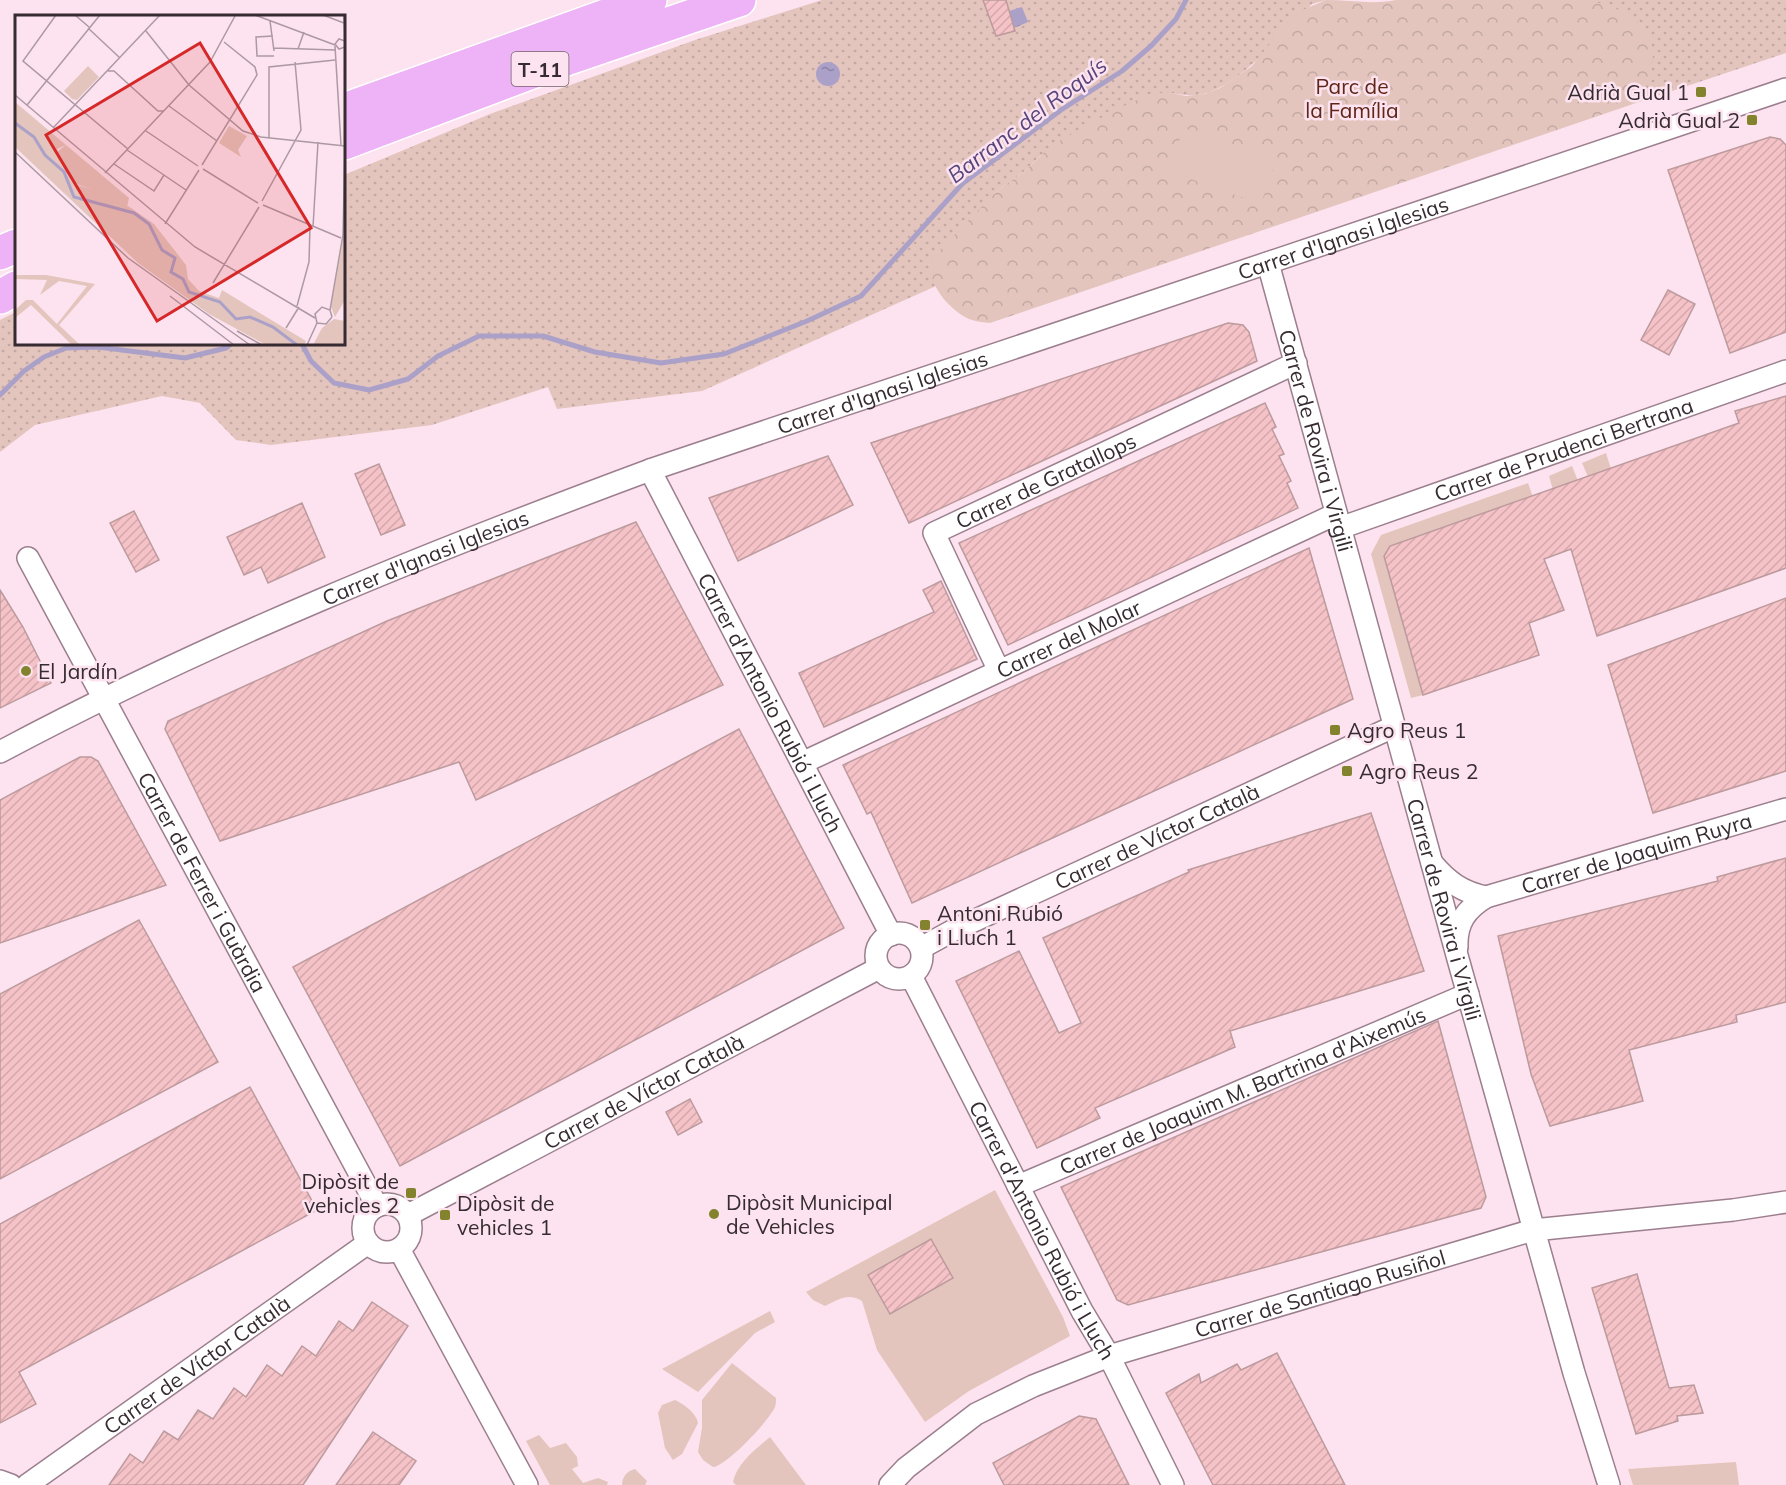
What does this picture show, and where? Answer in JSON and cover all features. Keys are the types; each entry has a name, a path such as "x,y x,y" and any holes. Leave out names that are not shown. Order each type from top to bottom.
{"highway":[{"name":"T-11","path":"345,110 650,0"},
{"name":"T-11","path":"345,143 566,59 739,0"},
{"path":"0,235 15,229"},
{"path":"0,253 15,246"},
{"path":"0,288 15,281"},
{"path":"0,297 15,289"}],"street":[{"name":"Carrer d'Ignasi Iglesias","path":"0,752 105,698 364,582 506,524 650,470 1786,89"},
{"name":"Carrer de Rovira i Virgili","path":"1268,263 1393,727 1533,1230 1609,1485"},
{"name":"Carrer de Gratallops","path":"999,671 934,533 1296,363"},
{"name":"Carrer de Prudenci Bertrana","path":"1338,521 1786,371"},
{"name":"Carrer d'Antonio Rubió i Lluch","path":"650,470 891,935"},
{"name":"Carrer del Molar","path":"802,763 999,671 1338,521"},
{"name":"Carrer de Ferrer i Guàrdia","path":"28,558 376,1206"},
{"name":"Carrer de Víctor Català","path":"921,948 952,931 1393,727"},
{"name":"Carrer de Joaquim Ruyra","path":"1458,959 1456,942 1463,916 1471,906 1486,897 1786,809"},
{"path":"1431,862 1444,878 1456,886 1469,893 1486,897"},
{"path":"902,933 909,935 917,941 921,948 922,962 919,969 911,976 893,979 879,968 876,958 878,947 885,938 891,935 902,933"},
{"name":"Carrer de Víctor Català","path":"408,1215 879,968"},
{"name":"Carrer d'Antonio Rubió i Lluch","path":"911,976 1082,1311 1109,1356 1173,1485"},
{"name":"Carrer de Joaquim M. Bartrina d'Aixemús","path":"1018,1186 1468,994"},
{"name":"Carrer de Santiago Rusiñol","path":"890,1485 906,1468 976,1413 1033,1386 1109,1356 1533,1230 1733,1210 1786,1202"},
{"path":"394,1205 408,1215 411,1225 410,1236 405,1245 399,1249 382,1252 368,1243 363,1233 364,1222 368,1213 376,1206 394,1205"},
{"name":"Carrer de Víctor Català","path":"27,1485 368,1243"},
{"path":"399,1249 527,1485"},
{"path":"0,1481 11,1485"}],"green space":[{"path":"822,0 1326,0 1312,4 1249,67 1221,87 1198,95 1171,93 1039,157 1026,170 996,192 931,271 936,286 702,391 557,409 548,387 432,425 271,445 236,440 200,403 162,396 35,425 0,452 0,320 15,312 15,345 345,345 345,175 490,114 695,40"},
{"name":"Parc de la Família","path":"1326,0 1370,2 1585,0 1607,5 1638,22 1648,34 1652,48 1652,64 1647,83 1636,103 990,323 965,317 945,300 932,278 933,257 996,192 1026,170 1052,145 1117,109 1152,93 1186,96 1205,94 1220,88 1252,66 1284,26 1300,11"},
{"path":"1584,0 1786,0 1786,53 1636,103 1644,90 1623,12"},
{"path":"1184,128 1276,160 1261,204 1168,171"},
{"path":"1606,453 1611,469 1588,477 1582,463"},
{"path":"1572,466 1578,481 1553,490 1549,476"},
{"path":"1528,483 1533,497 1390,546 1384,556 1423,695 1411,698 1371,554 1381,535"},
{"path":"995,1190 1063,1317 1070,1336 969,1391 925,1422 877,1350 862,1301 848,1297 825,1306 813,1300 806,1292"},
{"path":"770,1311 775,1322 755,1333 698,1392 662,1369"},
{"path":"732,1363 776,1398 776,1405 765,1422 747,1442 719,1465 713,1467 703,1460 698,1452 702,1428 702,1400"},
{"path":"675,1400 689,1409 698,1423 682,1454 673,1460 665,1448 658,1413 662,1405"},
{"path":"539,1435 550,1448 566,1443 577,1457 578,1466 572,1469 583,1483 598,1478 608,1482 607,1485 550,1485 526,1441"},
{"path":"770,1437 806,1485 736,1485 733,1482 738,1469"},
{"path":"1736,1462 1739,1485 1633,1485 1628,1469"},
{"path":"635,1469 647,1481 645,1485 622,1485 626,1475"}],"water":[{"path":"1022,7 1028,22 1014,28 1009,11"},
{"path":"828,62 837,65 840,74 837,83 828,86 819,83 816,74 819,65"}],"building":[{"path":"983,0 1006,0 1015,31 996,36"},
{"path":"1770,137 1780,139 1786,145 1786,332 1730,353 1668,170"},
{"path":"1668,290 1695,304 1669,355 1641,340"},
{"path":"1228,323 1243,325 1249,332 1257,361 909,523 871,443"},
{"path":"1786,396 1786,568 1597,636 1571,549 1544,559 1564,610 1529,623 1539,655 1423,695 1384,556 1390,546 1739,423 1735,411"},
{"path":"1265,403 1276,427 1272,429 1284,454 1279,456 1291,481 1287,483 1298,508 1008,645 959,543"},
{"path":"828,456 853,505 738,561 709,498"},
{"path":"379,464 405,525 381,535 355,474"},
{"path":"302,503 325,557 268,583 261,567 244,575 227,537"},
{"path":"134,511 159,560 136,572 110,523"},
{"path":"636,522 723,685 476,800 459,762 220,841 165,729 168,721 387,621"},
{"path":"1309,548 1353,699 912,903 871,812 867,814 843,765"},
{"path":"941,581 977,659 824,727 799,673 934,612 923,590"},
{"name":"El Jardín","path":"0,590 23,627 51,683 0,708"},
{"path":"1786,598 1786,771 1653,813 1608,665"},
{"path":"739,729 844,928 400,1166 293,967"},
{"path":"80,757 91,757 98,761 166,885 0,943 0,800"},
{"path":"1371,813 1424,971 1230,1031 1235,1047 1095,1108 1100,1118 1037,1148 956,981 1019,951 1059,1033 1081,1023 1043,938 1189,872 1188,870"},
{"path":"1786,858 1786,1002 1736,1015 1737,1022 1629,1050 1643,1101 1550,1126 1531,1074 1498,936 1718,881 1717,877"},
{"path":"139,920 218,1062 0,1179 0,994"},
{"path":"1438,1021 1486,1197 1481,1208 1128,1305 1117,1300 1061,1187"},
{"path":"250,1087 317,1210 19,1372 36,1404 0,1423 0,1224"},
{"path":"690,1099 702,1122 678,1135 666,1112"},
{"path":"931,1239 953,1278 890,1314 868,1275"},
{"path":"1637,1274 1669,1388 1694,1385 1703,1413 1677,1416 1678,1421 1636,1434 1592,1288"},
{"path":"372,1302 408,1326 303,1485 109,1485 130,1454 143,1463 164,1431 178,1440 198,1410 213,1419 234,1388 246,1397 267,1365 282,1376 302,1346 316,1356 339,1321 353,1331"},
{"path":"1277,1353 1345,1485 1213,1485 1166,1393 1199,1374 1201,1383 1237,1364 1241,1370"},
{"path":"1079,1416 1096,1419 1129,1485 1004,1485 993,1463"},
{"path":"373,1432 416,1461 399,1485 336,1485"}],"waterway":[{"name":"Barranc del Roquís","path":"303,345 311,361 334,383 369,390 408,379 438,356 479,336 543,336 595,352 661,363 724,354 807,321 861,296 962,184 1061,110 1122,71 1151,46 1176,19 1186,0"},
{"name":"Barranc del Roquís","path":"0,395 24,371 44,357 66,348 98,347 185,358 226,348 230,345"}],"place":[{"name":"Adrià Gual 1","path":"1701,92"},
{"name":"Adrià Gual 2","path":"1752,120"},
{"name":"El Jardín","path":"26,671"},
{"name":"Agro Reus 1","path":"1335,730"},
{"name":"Agro Reus 2","path":"1347,771"},
{"name":"Antoni Rubió i Lluch 1","path":"925,925"},
{"name":"Dipòsit de vehicles 2","path":"411,1193"},
{"name":"Dipòsit Municipal de Vehicles","path":"714,1214"},
{"name":"Dipòsit de vehicles 1","path":"445,1215"}]}
